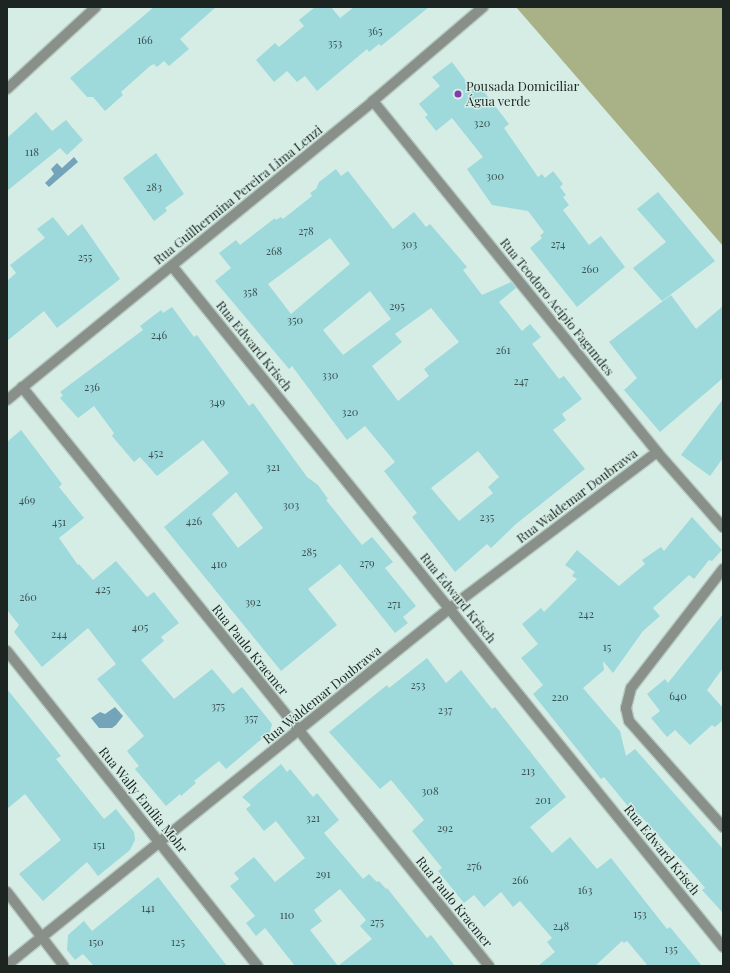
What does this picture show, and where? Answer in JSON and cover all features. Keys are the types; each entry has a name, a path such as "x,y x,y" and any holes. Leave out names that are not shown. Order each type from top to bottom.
{"street":[{"path":"7,90 96,7"},
{"name":"Rua Guilhermina Pereira Lima Lenzi","path":"7,400 373,101 483,7"},
{"name":"Rua Teodoro Acípio Fagundes","path":"373,101 657,452 723,527"},
{"name":"Rua Edward Krisch","path":"172,266 723,947"},
{"name":"Rua Paulo Kraemer","path":"22,387 489,966"},
{"name":"Rua Waldemar Doubrawa","path":"7,965 450,608 657,452"},
{"path":"723,568 631,688 626,708 629,721 723,827"},
{"name":"Rua Wally Emília Mohr","path":"7,651 161,842 258,966"},
{"path":"7,892 64,966"}],"green space":[{"path":"516,7 723,7 723,246"}],"water":[{"path":"74,157 78,162 49,187 45,183 54,174 51,169 57,163 62,168"},
{"path":"115,707 123,716 112,728 99,728 91,718 100,712 105,714"}],"building":[{"path":"154,7 216,7 180,39 189,49 169,66 164,61 157,67 154,64 150,66 121,92 123,95 105,111 93,97 87,97 70,78"},
{"path":"315,7 331,7 340,18 354,7 429,7 381,46 379,44 369,52 367,49 317,91 305,76 297,82 287,71 274,82 256,60 275,43 279,47 304,26 299,20"},
{"path":"452,62 472,89 478,84 509,124 504,128 538,177 542,174 545,178 553,171 563,184 560,187 566,195 563,197 569,205 563,210 589,245 601,236 625,267 577,307 530,248 542,238 540,236 544,232 528,211 492,205 467,169 483,157 452,118 436,131 425,117 428,115 419,104 440,86 432,77"},
{"path":"36,112 52,131 66,120 83,140 67,155 60,148 7,191 7,138"},
{"path":"156,153 184,194 165,208 167,211 154,221 123,178"},
{"path":"336,169 341,176 348,171 393,229 414,212 426,227 430,224 467,267 463,270 482,295 511,282 516,288 499,302 522,331 530,324 541,337 532,344 559,379 564,376 582,399 562,414 566,420 553,430 585,469 516,524 491,548 487,544 455,572 412,517 417,513 384,471 395,462 365,426 347,440 292,366 289,369 215,281 231,268 219,253 236,240 240,245 275,218 276,220 281,217 283,219 312,196 310,193 316,189 319,182","holes":["330,238 350,264 291,314 268,284","370,291 391,319 343,355 323,330","431,308 459,342 424,369 429,376 398,401 372,366 402,342 395,334","478,451 499,477 488,487 493,493 459,521 431,488"]},
{"path":"658,192 715,261 662,301 633,268 666,242 637,209"},
{"path":"53,217 68,236 82,224 120,279 57,328 44,311 7,341 7,281 16,273 10,265 45,238 37,229"},
{"path":"671,295 696,329 723,306 723,378 660,432 624,390 637,378 609,342"},
{"path":"172,307 194,337 197,335 249,406 253,403 307,477 318,485 328,499 326,500 362,545 372,537 393,562 385,568 416,606 403,617 408,623 395,633 340,564 308,589 337,625 281,671 164,527 229,473 203,440 157,476 140,457 134,462 112,436 114,433 94,406 78,418 60,398 63,395 60,392 143,330 140,326 161,310 163,313","holes":["236,492 263,528 238,548 212,514"]},
{"path":"723,399 723,458 710,476 681,455"},
{"path":"21,430 62,484 59,487 84,518 59,538 78,565 79,564 93,580 116,561 147,597 154,592 179,623 161,637 164,641 141,660 174,699 212,669 233,694 242,687 272,724 270,732 226,769 219,761 194,781 196,783 181,796 180,794 166,806 135,769 139,766 127,751 144,736 97,679 116,664 88,628 42,667 14,632 19,625 7,610 7,442"},
{"path":"692,517 722,550 712,561 709,560 694,579 689,575 653,608 660,616 643,631 613,673 603,661 604,670 583,688 620,731 626,756 635,749 723,849 723,913 702,890 705,888 696,877 639,814 636,816 604,777 601,779 533,694 543,685 521,658 538,644 522,624 541,608 544,612 577,579 572,576 575,572 565,565 577,550 619,586 645,564 642,560 661,547 664,551"},
{"path":"723,614 723,668 707,690 723,708 723,720 715,727 712,725 690,745 675,730 667,737 651,718 660,711 647,694 665,679 668,683"},
{"path":"427,658 446,683 461,670 492,709 495,707 566,797 530,827 552,853 570,837 597,869 611,858 667,929 670,927 702,966 648,966 627,941 624,943 622,941 595,966 538,966 555,952 547,942 552,938 520,901 513,907 501,892 484,907 474,895 464,903 438,871 442,868 412,831 424,820 391,780 380,789 329,732 387,685 389,688"},
{"path":"7,689 61,756 56,759 104,819 116,809 134,832 135,840 130,850 98,876 87,862 43,901 19,874 61,840 25,794 7,809"},
{"path":"281,764 287,772 290,769 313,797 317,793 339,820 324,833 363,879 369,874 377,882 379,881 386,889 387,888 427,938 431,935 455,966 338,966 295,966 265,928 256,936 246,923 255,916 230,886 239,879 234,873 254,857 275,882 305,858 276,821 264,831 246,809 251,805 242,797","holes":["340,889 366,920 360,926 372,939 338,966 310,930 322,921 314,910"]},
{"path":"158,877 227,966 94,966 83,954 75,960 67,950 68,935 84,921 92,931"}],"place":[{"name":"Pousada Domiciliar Água verde","path":"458,94"}]}
